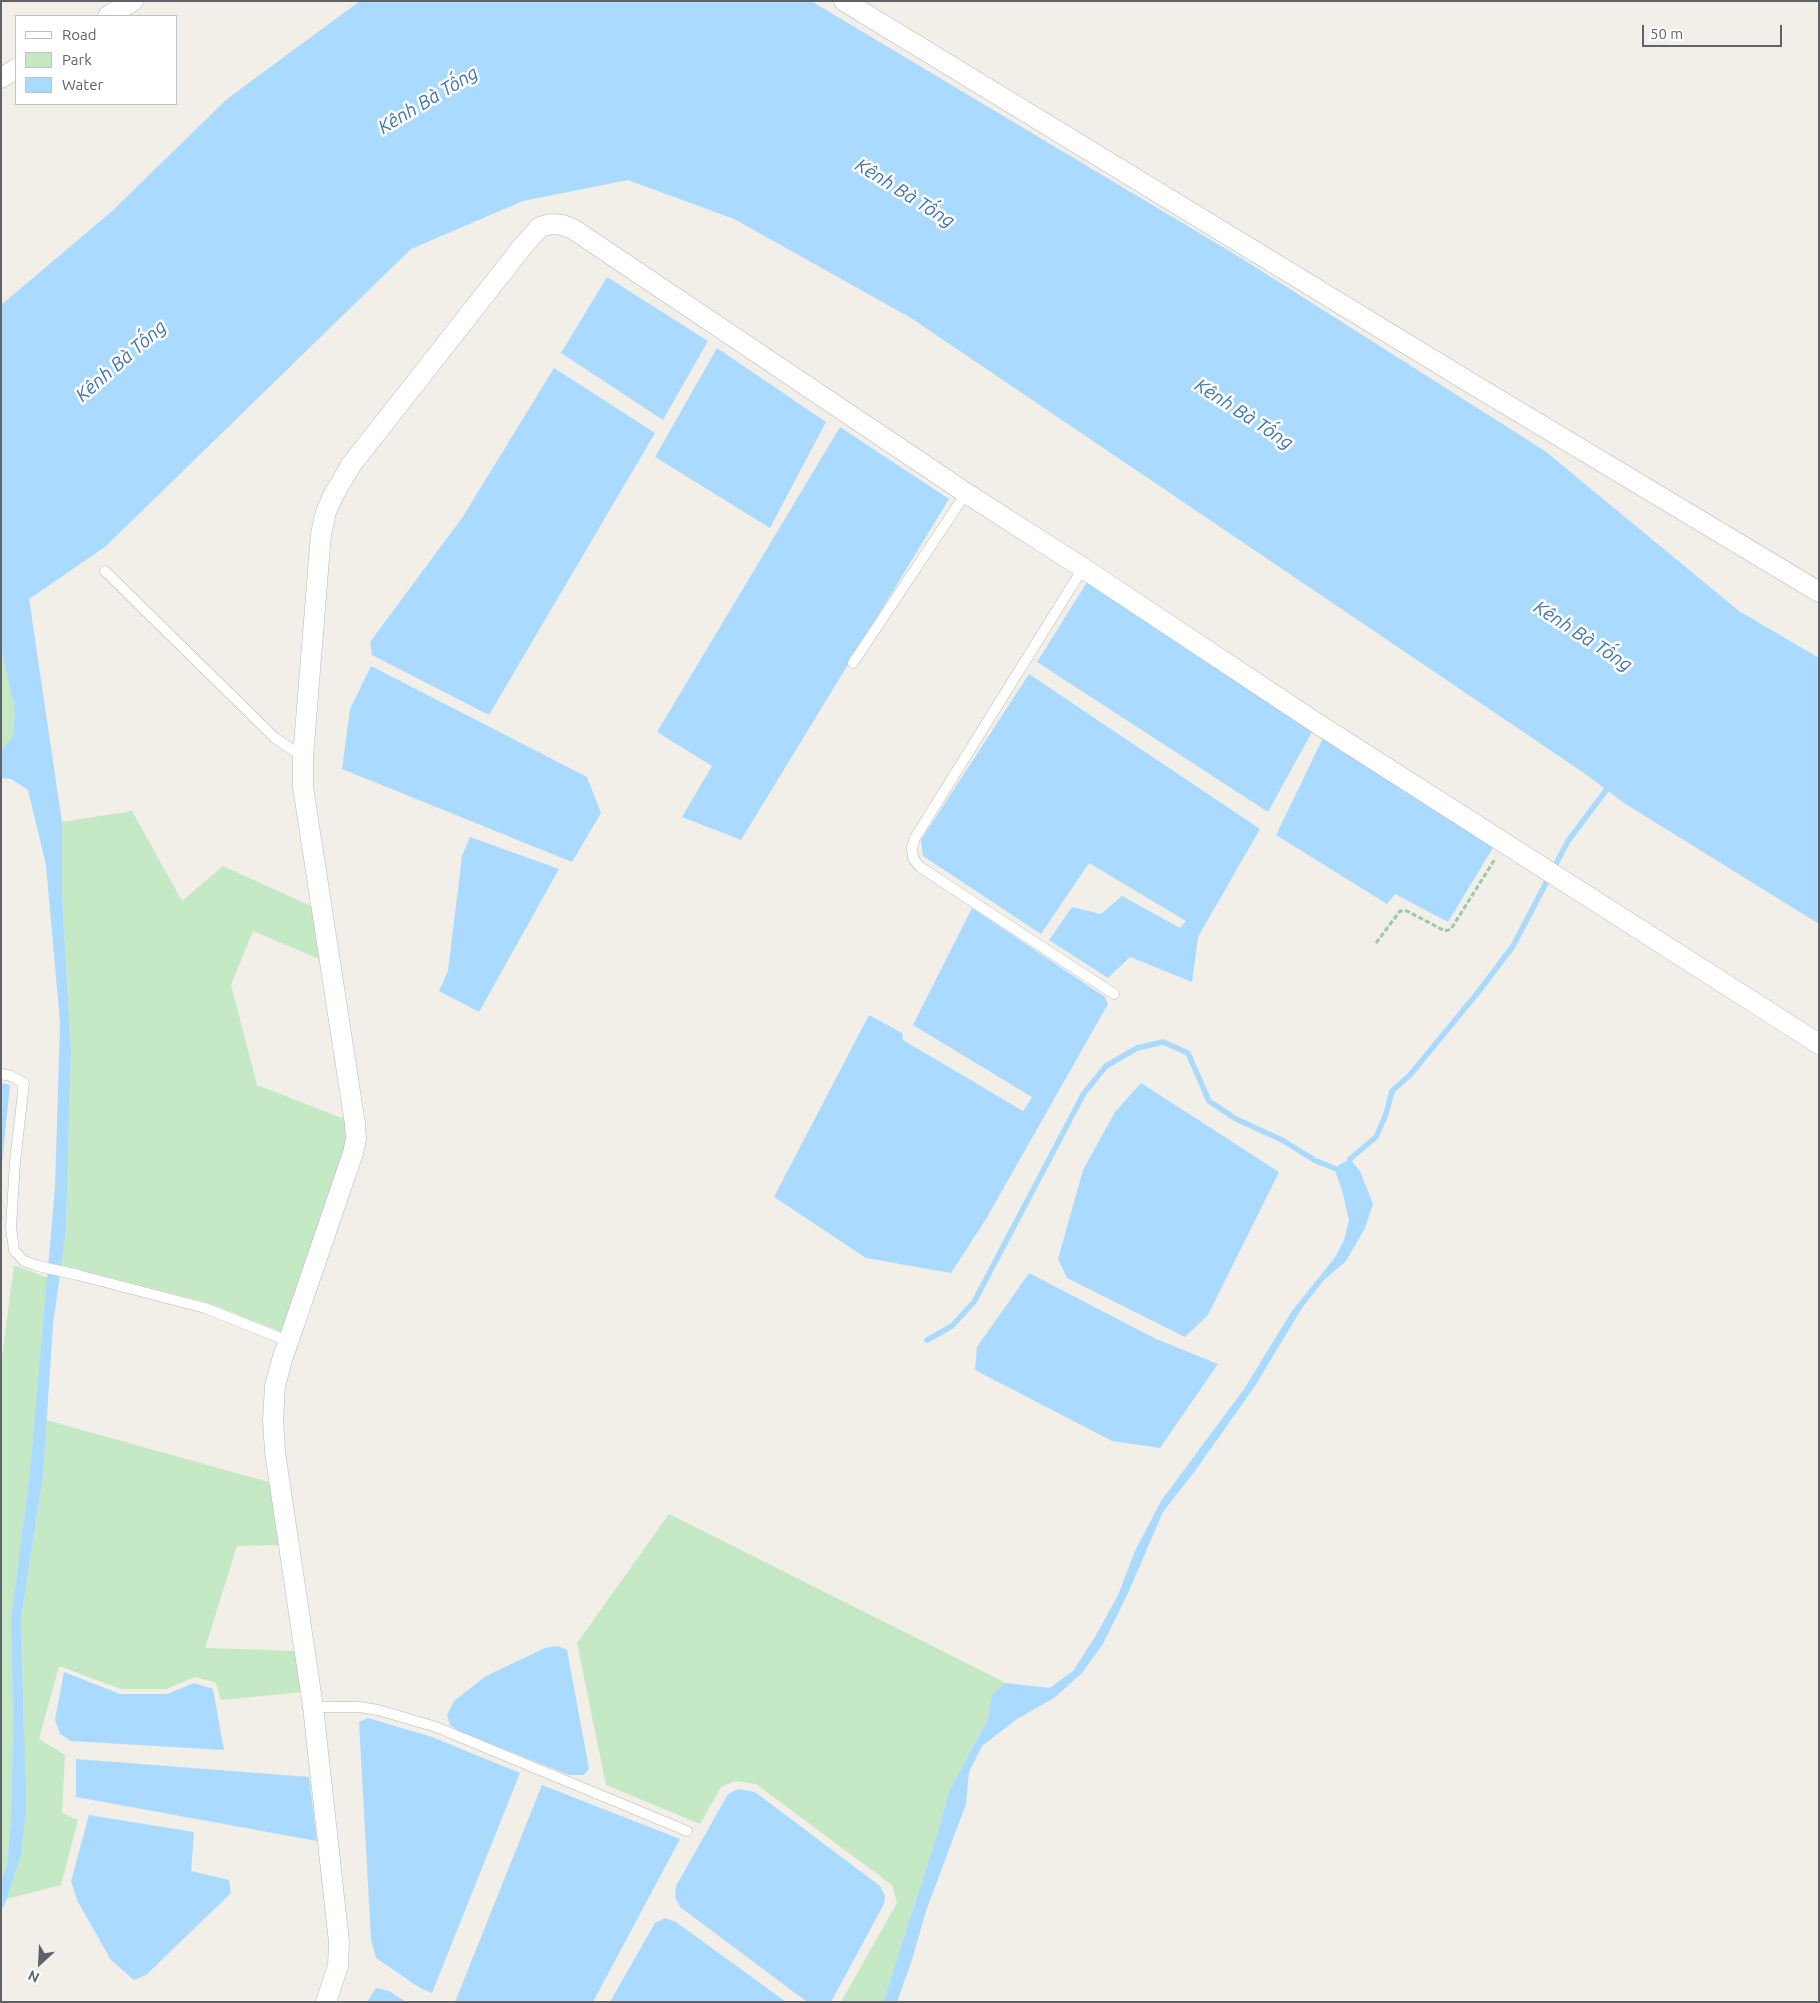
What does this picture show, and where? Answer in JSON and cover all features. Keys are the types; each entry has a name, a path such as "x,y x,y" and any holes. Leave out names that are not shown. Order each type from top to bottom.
{"street":[{"path":"110,15 133,1"},
{"path":"844,1 1819,592"},
{"path":"1,78 15,71"},
{"path":"326,2002 338,1966 339,1942 313,1707 275,1452 273,1420 275,1386 288,1341 350,1163 356,1139 303,788 303,757 321,534 332,496 351,465 540,227 551,224 563,225 573,229 966,493 1084,568 1315,722 1819,1044"}],"lane":[{"path":"853,663 966,493"},
{"path":"1084,568 915,838 912,848 913,858 920,867 1114,994"},
{"path":"105,571 275,738 303,757"},
{"path":"1,1074 11,1076 24,1083 15,1162 11,1227 14,1250 24,1261 205,1308 288,1341"},
{"path":"313,1707 359,1707 378,1710 436,1727 687,1831"}],"path":[{"path":"1376,943 1400,911 1407,910 1445,931 1451,930 1506,843"}],"green space":[{"path":"1,648 15,710 13,736 1,750"},
{"path":"132,811 182,901 223,866 315,908 324,961 253,931 231,985 257,1085 347,1120 348,1138 284,1333 206,1302 61,1265 66,1230 71,1051 62,893 62,822"},
{"path":"14,1265 48,1278 30,1471 11,1619 13,1726 11,1820 7,1866 1,1879 1,1365"},
{"path":"46,1420 272,1483 281,1545 237,1546 205,1648 297,1651 303,1692 221,1700 216,1683 195,1677 166,1689 121,1689 59,1666 39,1739 65,1755 62,1813 78,1820 61,1885 7,1899 21,1855 24,1727 21,1619 43,1475"},
{"path":"669,1514 1006,1683 992,1694 988,1719 949,1791 938,1832 883,2002 841,2002 897,1903 892,1885 756,1784 735,1781 721,1787 700,1824 606,1785 577,1643"}],"water":[{"name":"Kênh Bà Tống","path":"360,1 811,1 1241,258 1545,451 1739,611 1819,658 1819,924 1624,803 1584,773 911,318 734,219 628,180 523,201 411,249 105,547 29,599 62,822 62,893 71,1051 66,1230 53,1325 43,1475 21,1619 26,1808 21,1855 7,1899 1,1911 1,1879 7,1866 11,1820 13,1726 11,1619 30,1471 55,1188 60,1022 46,865 28,790 11,779 1,778 1,750 13,736 15,710 1,648 1,305 111,212 227,99"},
{"path":"607,277 708,341 663,420 561,353"},
{"path":"717,348 826,422 770,528 655,457"},
{"path":"554,368 655,433 489,715 372,655 370,642 462,518"},
{"path":"840,427 949,499 741,840 682,817 712,766 657,732"},
{"path":"1089,579 1313,730 1268,812 1037,662"},
{"path":"371,666 587,777 601,813 572,862 342,769 350,709"},
{"path":"1029,674 1260,829 1198,937 1192,982 1130,957 1108,978 1049,940 1072,907 1101,914 1122,896 1180,928 1186,921 1089,863 1041,934 923,856 921,840"},
{"path":"1323,738 1494,846 1448,922 1395,894 1387,904 1276,835"},
{"path":"470,837 559,869 479,1012 439,991 448,971 462,856"},
{"path":"972,908 1105,997 1108,1004 986,1219 951,1273 866,1258 774,1197 869,1015 902,1033 903,1040 1023,1111 1032,1097 913,1025"},
{"path":"1,1083 10,1085 1,1173"},
{"path":"1141,1083 1279,1172 1208,1315 1185,1337 1067,1278 1058,1259 1083,1170 1115,1112"},
{"path":"1350,1159 1360,1171 1373,1204 1365,1228 1346,1261 1324,1280 1302,1308 1255,1386 1195,1471 1163,1512 1129,1591 1103,1644 1082,1673 1054,1698 1017,1719 982,1746 969,1772 966,1804 926,1911 912,1960 897,2002 883,2002 938,1832 949,1791 988,1719 992,1694 1006,1683 1050,1688 1073,1671 1095,1637 1118,1595 1135,1551 1161,1501 1244,1389 1292,1311 1336,1256 1344,1240 1349,1220 1342,1190 1334,1168"},
{"path":"1029,1273 1156,1339 1218,1364 1160,1448 1112,1441 975,1370 977,1347"},
{"path":"558,1646 567,1650 589,1769 583,1775 569,1775 459,1731 450,1725 447,1715 454,1701 486,1676 545,1648"},
{"path":"64,1672 120,1694 167,1694 194,1683 213,1689 224,1750 71,1741 60,1734 55,1720"},
{"path":"368,1718 432,1737 520,1773 432,1993 420,1988 376,1958 371,1939 359,1722"},
{"path":"76,1759 309,1777 317,1841 76,1797"},
{"path":"542,1785 680,1839 593,2002 455,2002"},
{"path":"738,1789 755,1792 880,1886 885,1896 884,1904 831,2002 807,2002 680,1907 675,1897 676,1886 728,1794"},
{"path":"89,1815 194,1832 191,1871 229,1880 231,1893 146,1975 134,1980 111,1960 78,1902 71,1881"},
{"path":"665,1918 676,1922 786,2002 610,2002 655,1923"},
{"path":"376,1988 389,1991 406,2002 367,2002"}],"waterway":[{"path":"1350,1159 1376,1137 1386,1114 1392,1091 1410,1075 1479,991 1513,946 1568,841 1610,785"},
{"path":"927,1340 952,1326 974,1302 1084,1093 1106,1066 1137,1048 1163,1042 1188,1053 1209,1101 1236,1119 1282,1140 1316,1161 1334,1168"}]}
